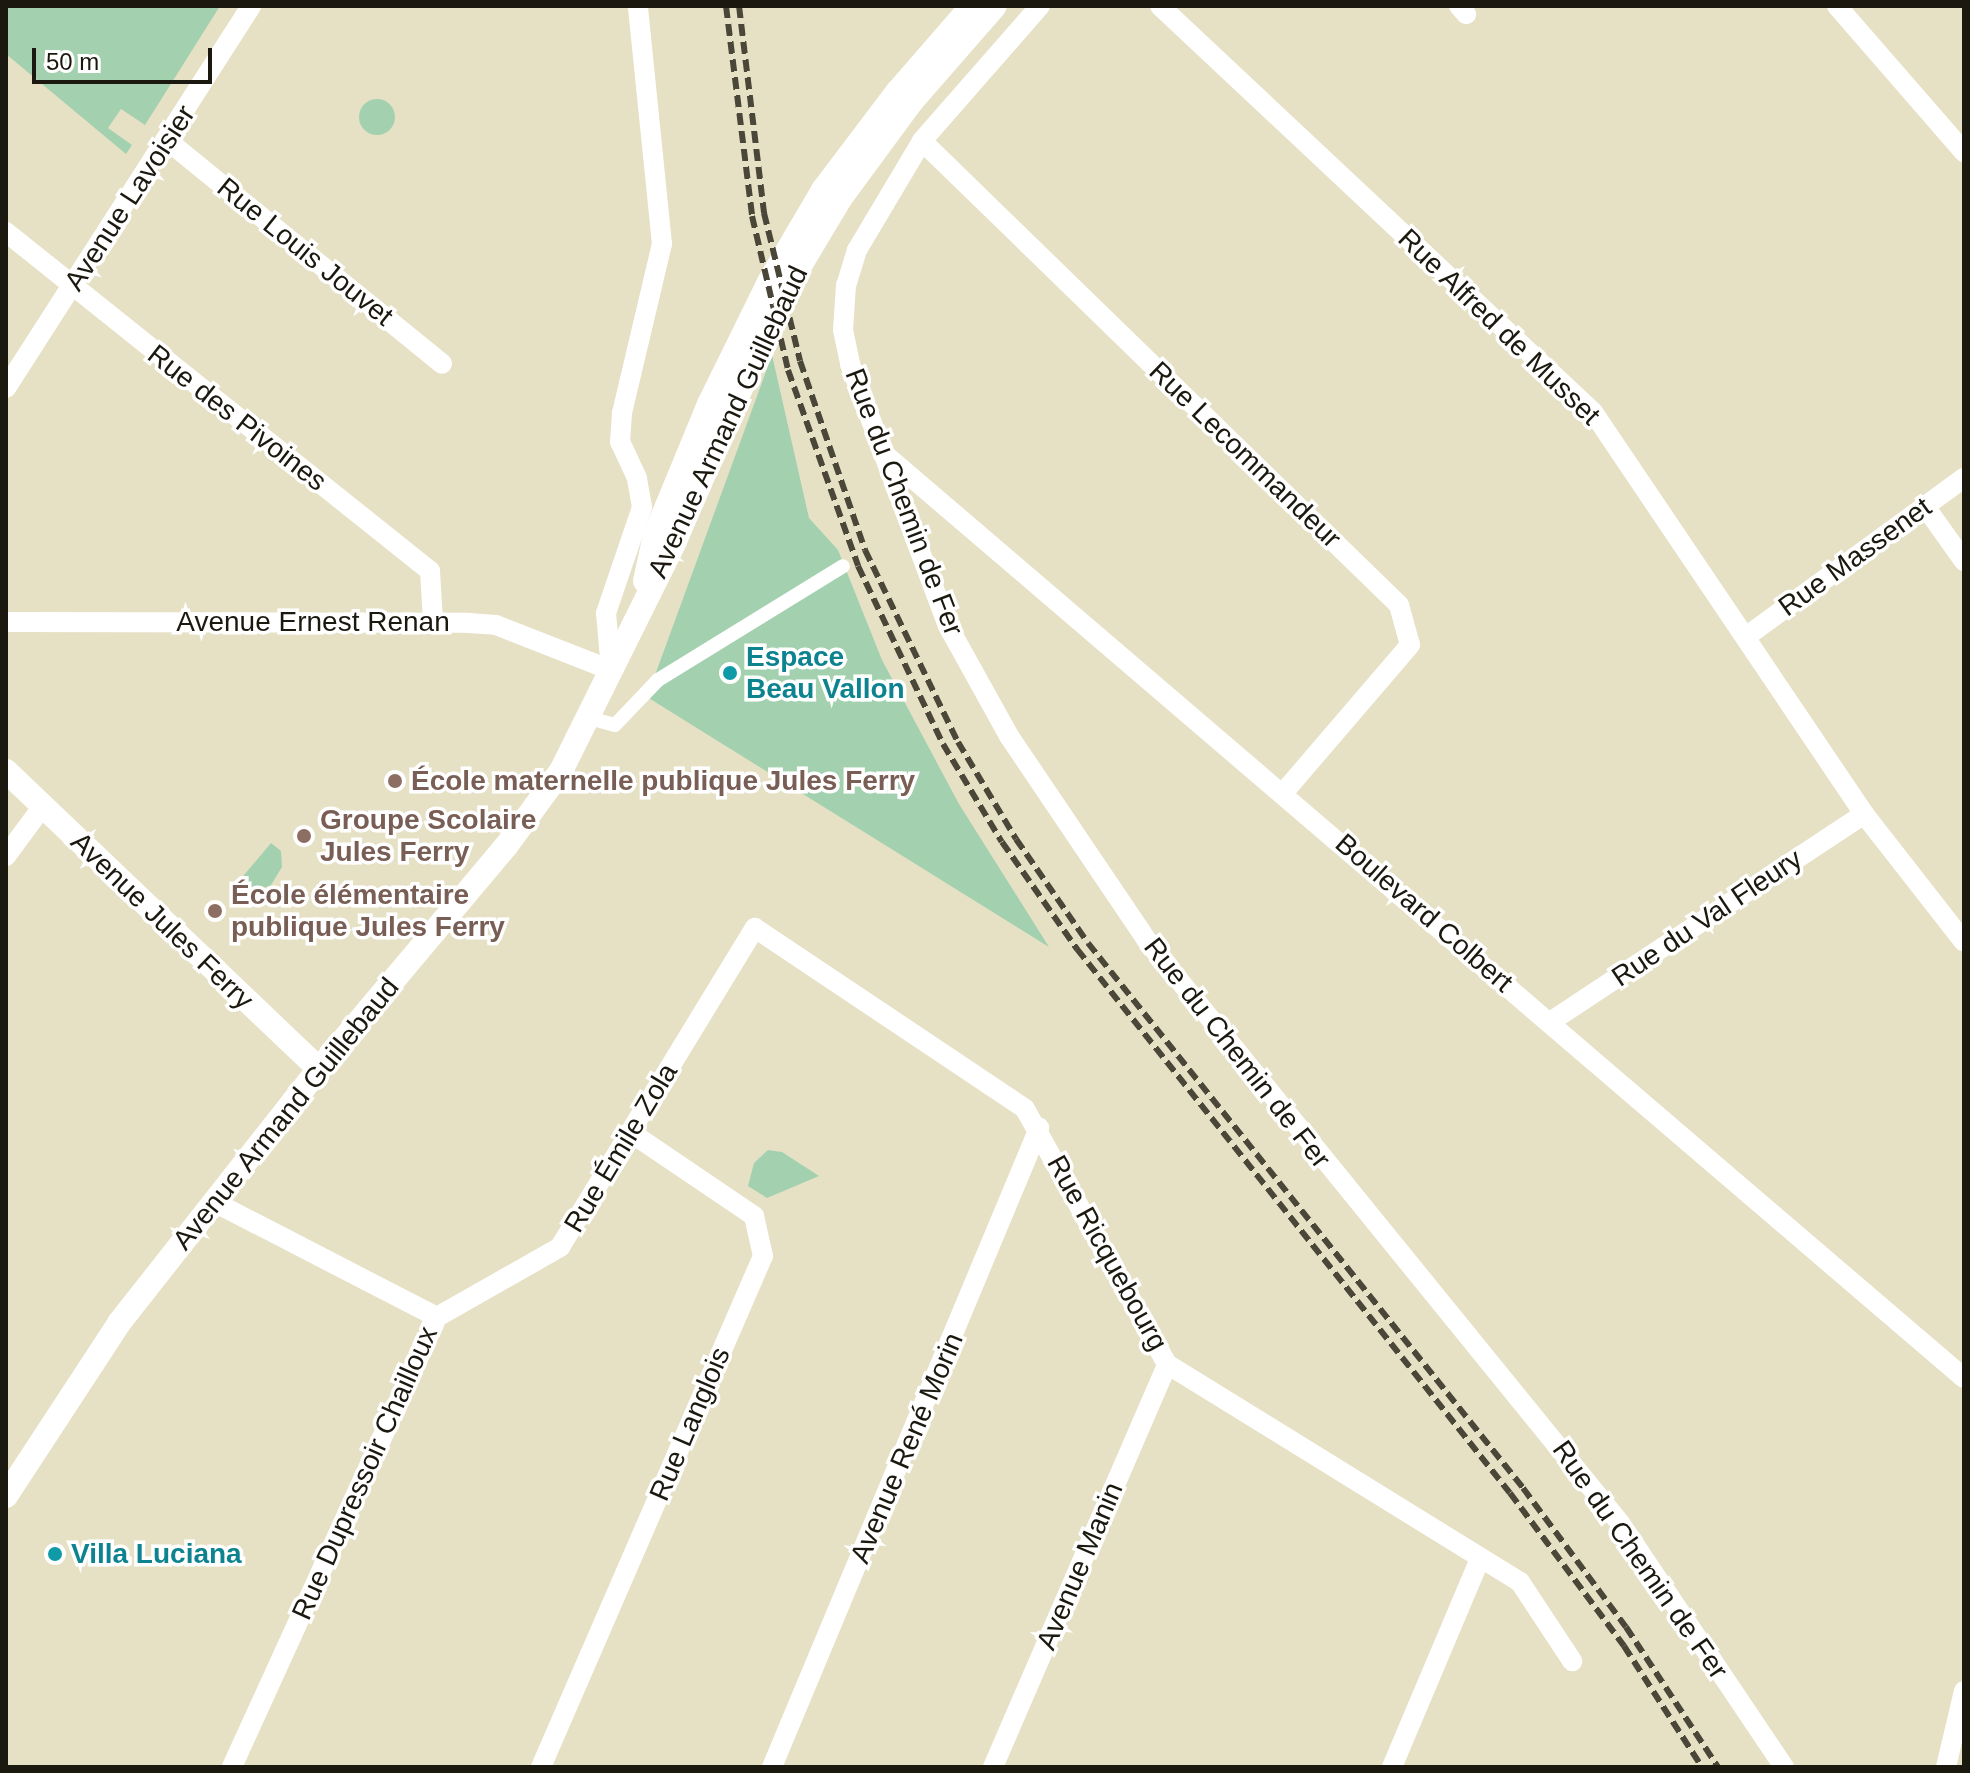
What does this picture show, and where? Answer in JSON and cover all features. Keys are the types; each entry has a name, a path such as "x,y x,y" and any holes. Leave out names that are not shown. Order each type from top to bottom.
{"street":[{"name":"Avenue Lavoisier","path":"6,388 74,288 251,6"},
{"path":"611,670 606,613 642,507 637,478 620,442 622,413 662,244 638,6"},
{"name":"Avenue Armand Guillebaud","path":"638,610 655,535 709,404 769,282 823,190 898,91 972,6"},
{"name":"Avenue Armand Guillebaud","path":"6,1496 119,1323 319,1069 516,833 561,771 689,505 779,301 840,199 912,101 995,6"},
{"path":"922,141 1040,6"},
{"name":"Rue Alfred de Musset","path":"1160,6 1593,412 1747,636 1864,814 1964,942"},
{"path":"1837,6 1964,152"},
{"name":"Rue Louis Jouvet","path":"168,141 442,364"},
{"name":"Rue du Chemin de Fer","path":"922,141 853,261 843,330 881,451 948,626 1009,736 1148,942 1602,1500 1784,1767"},
{"name":"Rue Lecommandeur","path":"922,141 1399,605 1410,645 1284,792"},
{"name":"Rue des Pivoines","path":"6,232 430,571 433,621"},
{"name":"Boulevard Colbert","path":"881,451 1284,792 1964,1378"},
{"name":"Rue Massenet","path":"1747,636 1964,478"},
{"path":"1924,505 1964,561"},
{"path":"589,718 615,725 658,680 843,566"},
{"name":"Avenue Ernest Renan","path":"6,622 433,621 496,625 611,670"},
{"name":"Avenue Jules Ferry","path":"6,771 319,1069"},
{"path":"6,856 43,806"},
{"name":"Rue du Val Fleury","path":"1550,1022 1864,814"},
{"name":"Rue Ricquebourg","path":"755,928 1025,1109 1039,1128 1167,1364 1520,1582 1572,1661"},
{"name":"Rue Émile Zola","path":"437,1317 560,1247 755,928"},
{"name":"Avenue René Morin","path":"772,1767 1039,1128"},
{"name":"Rue Langlois","path":"541,1767 763,1256 754,1216 630,1132"},
{"name":"Rue Dupressoir Chailloux","path":"216,1203 437,1317 232,1767"},
{"name":"Avenue Manin","path":"993,1767 1167,1364"},
{"path":"1392,1767 1480,1559"},
{"path":"1946,1767 1964,1691"}],"green space":[{"path":"6,6 220,6 145,125 121,109 108,128 132,145 126,154 6,54"},
{"path":"377,99 389,105 395,117 389,129 377,135 365,129 359,117 365,105"},
{"path":"772,355 809,518 838,550 882,660 959,804 1049,947 647,697"},
{"path":"271,843 281,851 282,867 271,885 252,893 244,875"},
{"path":"768,1150 782,1152 819,1176 767,1198 748,1186 754,1163"}],"railway":[{"path":"726,6 752,216 788,370 858,566 943,744 1002,842 1077,949 1510,1493 1624,1646 1702,1767"},
{"path":"739,6 764,213 800,361 865,550 958,742 1016,839 1088,943 1523,1488 1626,1627 1718,1767"}],"place":[{"name":"Espace Beau Vallon","path":"730,673"},
{"name":"École maternelle publique Jules Ferry","path":"395,781"},
{"name":"Groupe Scolaire Jules Ferry","path":"304,836"},
{"name":"École élémentaire publique Jules Ferry","path":"215,911"},
{"name":"Villa Luciana","path":"55,1554"}]}
